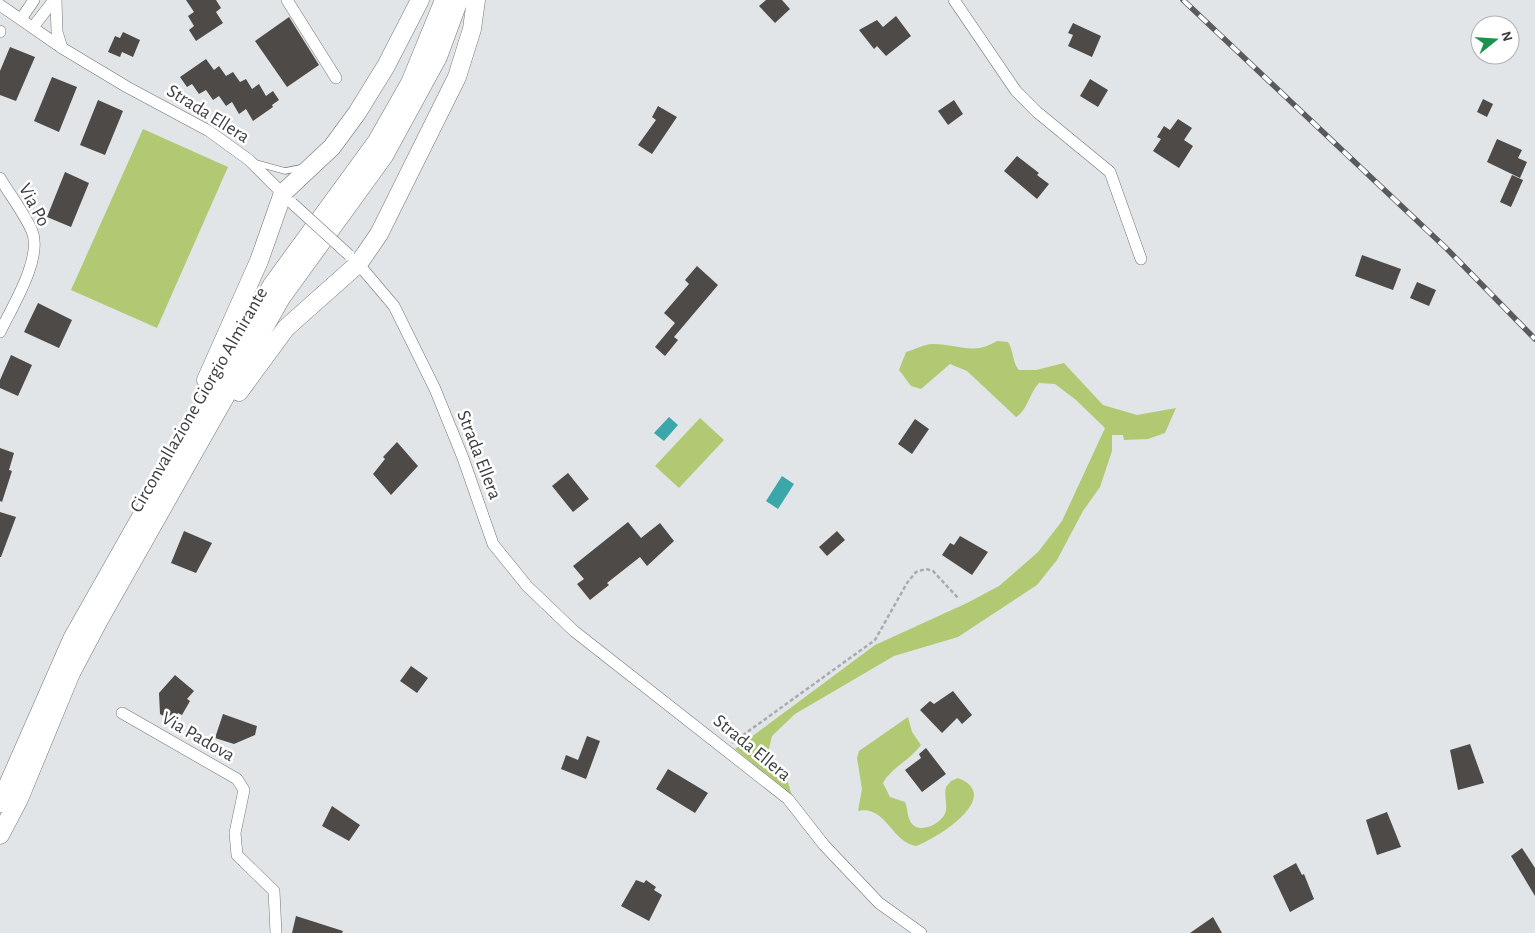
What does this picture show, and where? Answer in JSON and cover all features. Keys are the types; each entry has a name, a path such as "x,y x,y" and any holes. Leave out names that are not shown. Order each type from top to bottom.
{"highway":[{"path":"201,425 206,380 288,198 314,164 332,147 357,114 386,66 420,0"},
{"name":"Circonvallazione Giorgio Almirante","path":"0,835 19,799 71,673 272,285 377,141 410,83 444,0"},
{"name":"Circonvallazione Giorgio Almirante","path":"0,803 72,640 201,425 281,298 384,156 438,58 459,0"},
{"path":"201,425 234,399 286,328 379,234 456,77 472,29 476,0"}],"street":[{"path":"21,19 34,0"},
{"path":"33,26 55,0"},
{"path":"55,0 57,32 62,48"},
{"path":"287,0 336,78"},
{"path":"954,0 1016,91 1027,103 1110,172 1141,259"},
{"name":"Strada Ellera","path":"0,5 33,26 62,48 209,131 249,160 354,259 394,306 435,389 463,458 493,544 526,586 574,631 725,748 788,800 824,845 880,903 920,933"},
{"name":"Via Po","path":"0,178 27,222 32,233 34,245 32,263 0,332"},
{"name":"Via Padova","path":"122,712 236,779 244,790 235,833 237,855 274,891 276,933"}],"lane":[{"path":"249,160 285,171 314,164"}],"path":[{"path":"725,748 875,640 907,583 916,572 926,569 933,571 958,599"}],"green space":[{"path":"143,129 228,167 157,328 71,290"},
{"path":"997,341 1008,342 1015,364 1019,370 1036,370 1064,363 1103,405 1137,415 1176,408 1165,433 1148,439 1124,440 1123,435 1112,435 1112,451 1100,487 1083,511 1057,560 1037,585 958,637 894,656 795,714 772,736 767,757 787,779 792,796 735,749 875,645 967,603 999,586 1038,552 1062,521 1105,428 1076,400 1055,384 1039,383 1023,411 1016,417 967,371 950,364 921,389 911,386 899,370 906,352 926,345 942,344 973,349"},
{"path":"700,418 724,440 679,488 655,466"},
{"path":"908,717 912,732 921,745 883,783 890,797 905,802 912,824 921,828 932,826 941,819 946,810 946,787 951,781 958,778 970,786 974,795 971,805 963,816 938,835 916,846 900,838 875,813 858,811 862,789 857,758 859,751"}],"water":[{"path":"669,417 678,425 664,441 654,433"},
{"path":"782,476 794,484 778,509 766,501"}],"building":[{"path":"186,0 216,0 221,8 216,12 223,23 196,41 189,30 194,26 188,16 194,12"},
{"path":"766,0 782,0 790,9 775,23 759,6"},
{"path":"896,16 911,36 886,56 877,46 874,49 859,30 877,20 883,27"},
{"path":"289,17 319,65 287,87 255,41"},
{"path":"1073,23 1101,36 1092,57 1068,46 1073,35 1068,33"},
{"path":"123,32 140,40 133,57 122,52 120,57 108,52 115,36 120,38"},
{"path":"10,47 35,57 16,101 0,95 0,71"},
{"path":"206,59 214,70 219,66 226,76 233,72 240,82 246,79 252,89 259,84 266,96 273,91 279,100 272,105 273,107 253,121 246,109 239,114 232,102 226,106 219,96 213,100 206,90 199,94 192,84 187,87 180,77"},
{"path":"52,77 77,87 59,132 34,121"},
{"path":"1090,79 1108,90 1098,107 1080,96"},
{"path":"1483,99 1493,104 1487,117 1477,112"},
{"path":"98,100 123,111 105,155 80,145"},
{"path":"954,100 963,114 948,125 938,111"},
{"path":"658,106 677,117 652,154 638,145 656,120 652,117"},
{"path":"1178,119 1192,128 1184,140 1193,146 1179,168 1153,151 1161,139 1157,137 1164,126 1170,130"},
{"path":"1497,139 1522,150 1518,158 1527,162 1520,178 1487,162"},
{"path":"1017,156 1039,173 1037,175 1049,184 1037,199 1004,171"},
{"path":"65,172 89,183 71,227 47,217"},
{"path":"1512,175 1523,180 1511,207 1500,202"},
{"path":"1362,255 1401,269 1393,290 1355,276"},
{"path":"697,266 718,285 674,337 678,340 665,356 655,347 675,323 664,313 689,284 685,280"},
{"path":"1417,282 1436,290 1429,306 1410,298"},
{"path":"38,303 72,320 59,348 24,332"},
{"path":"11,355 32,365 18,396 0,388 0,380"},
{"path":"915,419 929,429 912,454 898,444"},
{"path":"397,442 418,466 391,495 373,474 385,459 383,457"},
{"path":"0,448 14,453 9,470 12,471 2,502 0,501"},
{"path":"568,473 589,499 573,512 552,486"},
{"path":"0,512 16,517 1,557 0,557"},
{"path":"628,522 641,538 660,523 674,541 647,566 640,557 607,583 609,585 590,600 577,584 584,579 573,566"},
{"path":"184,531 212,543 196,573 171,563"},
{"path":"837,531 845,540 827,556 819,547"},
{"path":"960,536 988,552 972,575 942,555 950,543 954,545"},
{"path":"411,666 428,678 417,693 400,681"},
{"path":"175,675 194,691 187,699 190,701 182,715 178,713 173,721 160,714 159,693"},
{"path":"953,691 972,715 962,724 957,718 942,733 920,710 930,701 934,704"},
{"path":"223,714 257,726 255,735 234,744 215,738"},
{"path":"587,736 600,741 586,779 561,769 566,755 578,760"},
{"path":"1470,744 1484,783 1458,790 1450,750"},
{"path":"926,748 946,774 922,792 905,770 921,758 919,754"},
{"path":"668,769 708,793 695,813 656,789"},
{"path":"332,806 360,825 349,841 322,826"},
{"path":"1387,812 1401,847 1377,855 1366,820"},
{"path":"1522,848 1535,868 1535,896 1511,856"},
{"path":"1296,863 1302,875 1304,874 1314,899 1290,912 1273,876"},
{"path":"636,880 644,883 646,880 656,887 654,890 662,895 649,921 621,906"},
{"path":"296,916 343,931 342,933 292,933"},
{"path":"1213,917 1222,933 1190,933"}],"railway":[{"path":"1183,0 1447,249 1535,339"}]}
